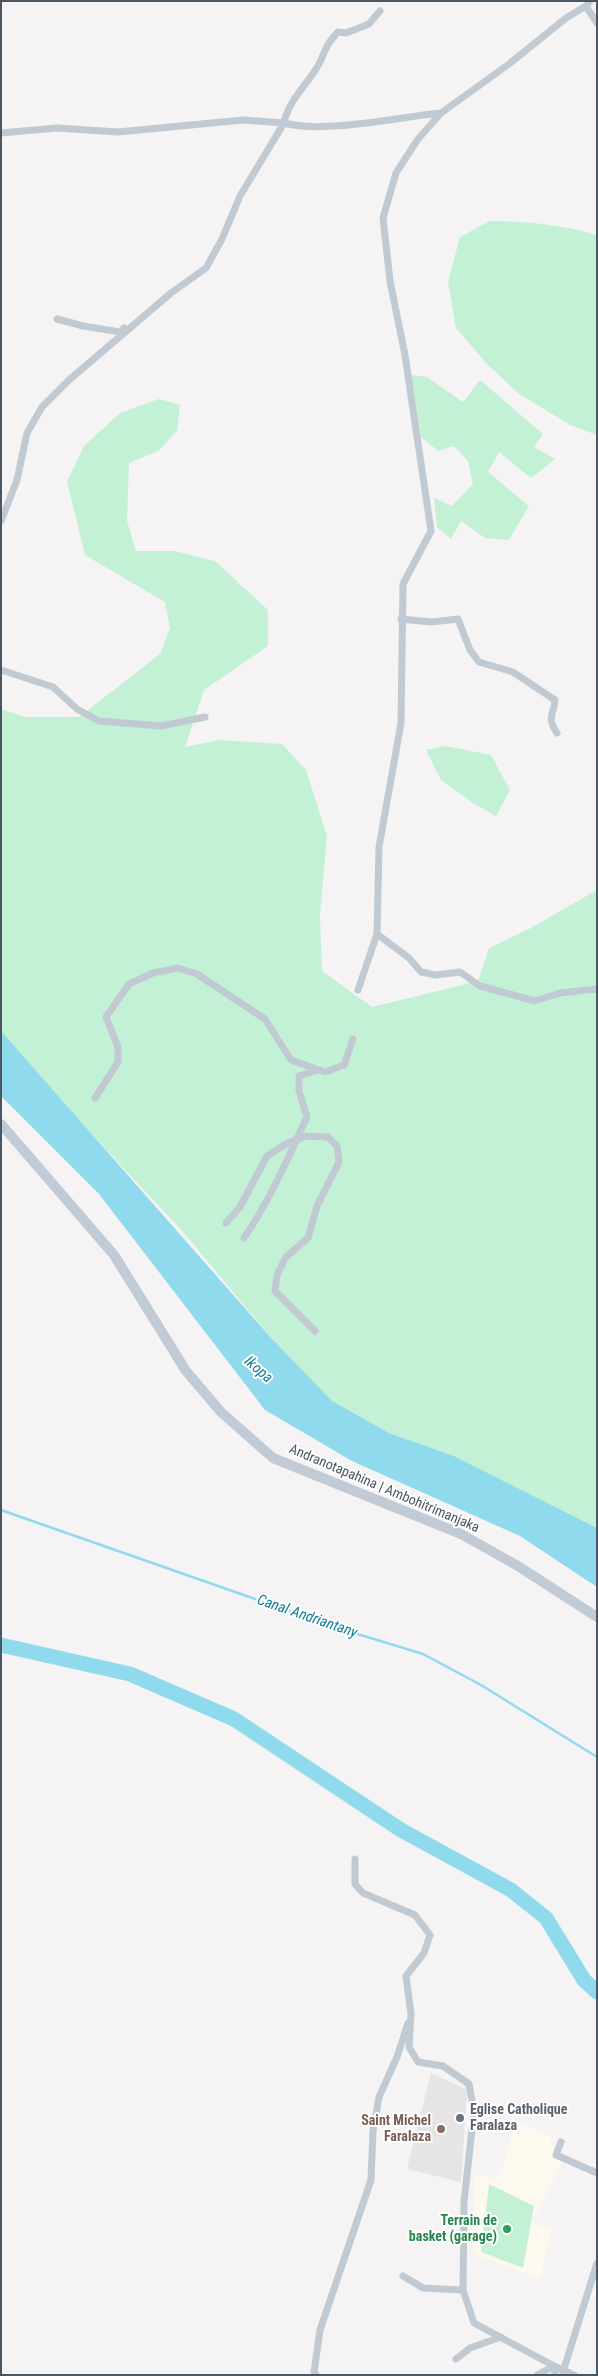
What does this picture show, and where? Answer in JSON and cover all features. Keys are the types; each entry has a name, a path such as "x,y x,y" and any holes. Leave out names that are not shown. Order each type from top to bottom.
{"main road":[{"name":"Andranotapahina | Ambohitrimanjaka","path":"1,1124 114,1255 186,1371 221,1412 273,1458 461,1534 518,1566 597,1617"}],"street":[{"path":"358,990 377,934 379,847 401,723 403,584 430,531 405,354 390,281 383,218 396,174 418,139 441,113 509,64 566,18 588,4 597,23"},
{"path":"1,521 17,480 27,433 42,407 69,380 164,299 206,268 222,239 240,196 284,123 293,99 320,63 326,45 338,32 346,33 369,24 380,11"},
{"path":"1,133 57,128 118,132 235,120 284,123 297,126 322,126 441,113"},
{"path":"57,319 83,326 120,332 195,273 222,239"},
{"path":"401,620 431,622 458,619 470,650 479,662 514,672 555,700 551,711 553,727 557,733"},
{"path":"1,670 13,676 54,687 77,709 99,721 161,726 205,717"},
{"path":"377,934 409,958 421,972 436,975 460,972 480,986 535,1001 560,993 597,989"},
{"path":"95,1098 118,1062 118,1047 106,1017 129,984 153,973 178,968 197,974 265,1018 291,1060 325,1072 344,1065 353,1039"},
{"path":"244,1238 265,1206 273,1185 282,1173 307,1117 299,1091 300,1076 319,1070"},
{"path":"226,1223 240,1207 267,1156 306,1136 328,1137 337,1146 339,1162 317,1206 308,1238 286,1257 277,1275 276,1291 315,1331"},
{"path":"355,1859 355,1884 363,1893 415,1915 430,1935 424,1953 406,1976 410,2014 409,2047 418,2062 444,2066 469,2084 474,2111 464,2202 463,2290 474,2323 563,2372 574,2375"},
{"path":"316,2375 314,2372 320,2330 371,2180 373,2131 379,2097 397,2057 410,2014"},
{"path":"561,2142 556,2156 597,2173"},
{"path":"563,2372 597,2263"},
{"path":"402,2276 423,2288 463,2290"},
{"path":"456,2359 470,2348 501,2337"},
{"path":"537,2375 554,2366"},
{"path":"554,2366 555,2375"}],"shaded area":[{"name":"Saint Michel Faralaza","path":"431,2073 467,2090 461,2182 407,2169"},
{"path":"516,2121 550,2137 553,2148 566,2157 532,2222 552,2230 540,2279 473,2254 475,2176 499,2178"}],"green space":[{"path":"490,221 544,224 597,235 597,435 570,425 518,393 486,363 456,328 448,282 460,237"},
{"path":"411,375 427,377 463,402 480,380 543,434 534,447 555,459 531,478 499,452 488,472 529,506 509,540 485,538 461,521 451,539 437,527 434,498 452,506 473,484 468,461 454,446 438,451 421,437"},
{"path":"159,399 180,405 177,431 158,451 129,463 127,521 136,551 174,551 215,561 268,610 268,646 204,690 185,747 219,740 282,744 306,770 327,836 320,915 322,971 372,1007 478,981 489,948 529,929 597,890 597,1528 454,1456 389,1433 344,1409 311,1386 184,1233 1,1037 1,709 25,717 79,717 160,654 170,628 165,602 85,555 67,482 84,446 120,413"},
{"path":"445,746 491,755 510,790 496,816 473,803 441,780 426,750"},
{"name":"Terrain de basket (garage)","path":"489,2184 534,2206 523,2268 481,2252"}],"water":[{"name":"Ikopa","path":"1,1031 272,1339 332,1401 389,1433 454,1456 597,1528 597,1587 520,1536 352,1461 265,1410 99,1194 1,1096"}],"waterway":[{"name":"Canal Andriantany","path":"1,1510 338,1628 423,1654 481,1685 597,1757"},
{"path":"1,1645 130,1674 234,1719 401,1830 511,1890 546,1918 584,1980 597,1992"}],"place":[{"name":"Eglise Catholique Faralaza","path":"460,2118"},
{"name":"Saint Michel Faralaza","path":"441,2129"},
{"name":"Terrain de basket (garage)","path":"507,2229"}]}
